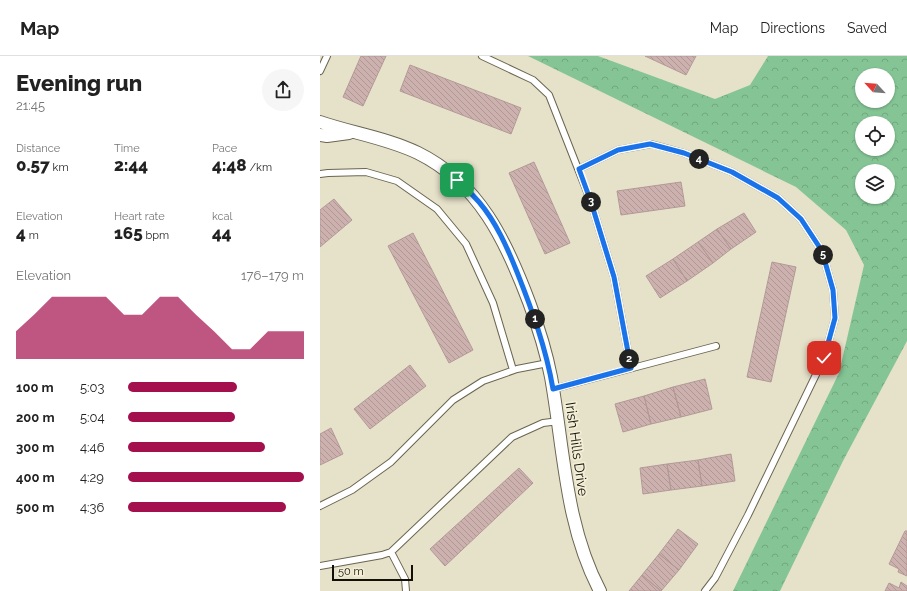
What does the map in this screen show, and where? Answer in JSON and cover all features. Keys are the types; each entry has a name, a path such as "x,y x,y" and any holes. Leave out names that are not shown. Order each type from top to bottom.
{"street":[{"name":"Irish Hills Drive","path":"320,122 391,142 418,153 457,180 480,202 498,230 526,293 540,334 548,363 559,421 571,509 587,565 600,591"},
{"name":"Irish Hills Drive","path":"320,135 327,136 356,132"}],"lane":[{"path":"320,71 327,56"},
{"path":"482,56 533,80 549,95 591,202 614,277 631,368"},
{"path":"579,169 618,150 650,144 684,153 732,172 778,198 801,219 822,251 833,290 835,318 824,358 748,515 714,578 705,591"},
{"path":"320,174 366,172 397,182 437,209 466,244 493,303 514,370"},
{"path":"553,389 716,346"},
{"path":"320,506 352,490 391,462 453,400 483,381 514,370 548,363"},
{"path":"320,566 382,555 391,552 512,437 543,424 559,421"},
{"path":"391,552 405,579 406,591"}],"green space":[{"path":"528,56 598,56 715,99 750,85 768,56 907,56 907,341 843,461 780,591 733,591 839,373 864,265 846,230 796,187"}],"building":[{"path":"361,56 386,56 363,106 343,97"},
{"path":"645,56 696,56 686,75"},
{"path":"410,65 521,108 511,134 400,91"},
{"path":"534,162 570,243 545,254 509,173"},
{"path":"681,182 685,206 621,215 617,191"},
{"path":"334,199 352,220 320,247 320,210"},
{"path":"744,213 756,232 731,249 717,229"},
{"path":"717,229 731,249 713,263 698,242"},
{"path":"413,233 473,350 449,363 388,246"},
{"path":"698,242 713,263 687,281 673,259"},
{"path":"673,259 687,281 660,298 646,276"},
{"path":"772,262 796,267 771,382 747,377"},
{"path":"410,365 426,386 370,429 354,409"},
{"path":"705,379 712,409 681,417 673,387"},
{"path":"673,387 681,417 651,424 644,396"},
{"path":"644,396 651,424 623,432 615,404"},
{"path":"331,428 343,454 320,465 320,434"},
{"path":"731,454 735,481 702,486 698,460"},
{"path":"698,460 702,486 671,490 667,464"},
{"path":"667,464 671,490 643,494 640,468"},
{"path":"519,468 533,483 445,566 430,549"},
{"path":"678,529 698,544 679,570 659,554"},
{"path":"905,531 907,531 907,576 898,572 899,569 889,564"},
{"path":"659,554 679,570 661,591 642,575"},
{"path":"642,575 661,591 629,591"},
{"path":"901,582 907,586 907,591 885,591 889,583 899,588"}],"route":[{"path":"457,180 480,202 498,230 506,246 526,293 540,334 551,375 553,389 631,368 614,277 591,202 579,169 618,150 650,144 684,153 732,172 778,198 801,219 822,251 833,290 835,318 824,358"}]}
